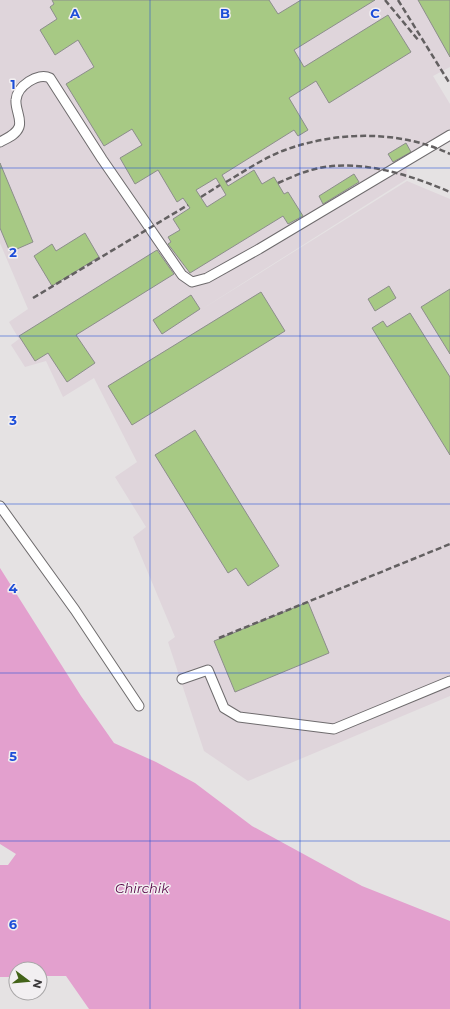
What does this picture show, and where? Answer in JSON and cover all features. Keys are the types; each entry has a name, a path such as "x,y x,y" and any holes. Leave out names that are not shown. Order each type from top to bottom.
{"lane":[{"path":"0,142 17,133 19,127 16,100 18,93 30,81 39,76 44,75 50,78 102,159 170,258 182,275 192,282 207,278 259,250 450,135"},
{"path":"0,506 74,610 139,706"},
{"path":"182,680 208,670 224,708 239,717 334,729 450,681"}],"shaded area":[{"path":"0,0 450,0 450,67 433,76 450,104 450,129 406,157 407,179 199,311 407,181 450,199 450,696 248,781 204,751 168,642 175,637 133,537 146,527 115,477 137,462 94,378 63,397 46,361 25,367 11,345 19,339 9,322 28,309 0,243"}],"water":[{"name":"Chirchik","path":"0,568 81,696 114,743 156,762 195,783 252,826 362,886 450,921 450,1009 89,1009 66,976 48,976 48,961 8,961 8,977 0,977 0,865 8,865 16,854 0,844"}],"building":[{"path":"52,0 269,0 278,14 301,0 375,0 294,50 304,67 388,15 411,52 329,103 316,81 289,98 308,130 298,136 294,130 222,175 228,186 254,170 262,184 274,177 284,194 288,192 303,216 288,224 283,216 190,273 168,244 171,242 168,237 180,230 173,219 190,208 183,198 177,202 158,170 135,184 120,158 142,145 132,129 104,146 66,84 94,67 78,40 55,55 40,30 57,19 50,7 54,4","holes":["216,178 226,195 207,207 196,190"]},
{"path":"418,0 450,0 450,57"},
{"path":"406,143 411,152 393,162 388,154"},
{"path":"0,163 33,242 10,252 0,228"},
{"path":"354,174 359,182 323,204 319,196"},
{"path":"85,233 99,257 52,286 34,256 52,244 56,251"},
{"path":"157,250 174,274 76,335 95,363 67,382 48,353 35,361 19,336"},
{"path":"389,286 396,298 375,311 368,299"},
{"path":"450,289 450,354 421,307"},
{"path":"261,292 285,331 132,425 108,386"},
{"path":"191,295 200,309 162,334 153,320"},
{"path":"410,313 450,377 450,455 372,328 383,321 387,327"},
{"path":"195,430 279,566 248,586 236,568 228,573 155,455"},
{"path":"308,602 329,653 235,692 214,641"}],"railway":[{"path":"385,0 419,41"},
{"path":"398,0 450,84"},
{"path":"226,182 278,153 326,139 368,136 390,137 431,146 450,154"},
{"path":"278,183 301,173 315,169 332,166 349,166 366,167 401,174 450,192"},
{"path":"201,197 220,185"},
{"path":"33,298 188,205"},
{"path":"219,638 450,544"}]}
